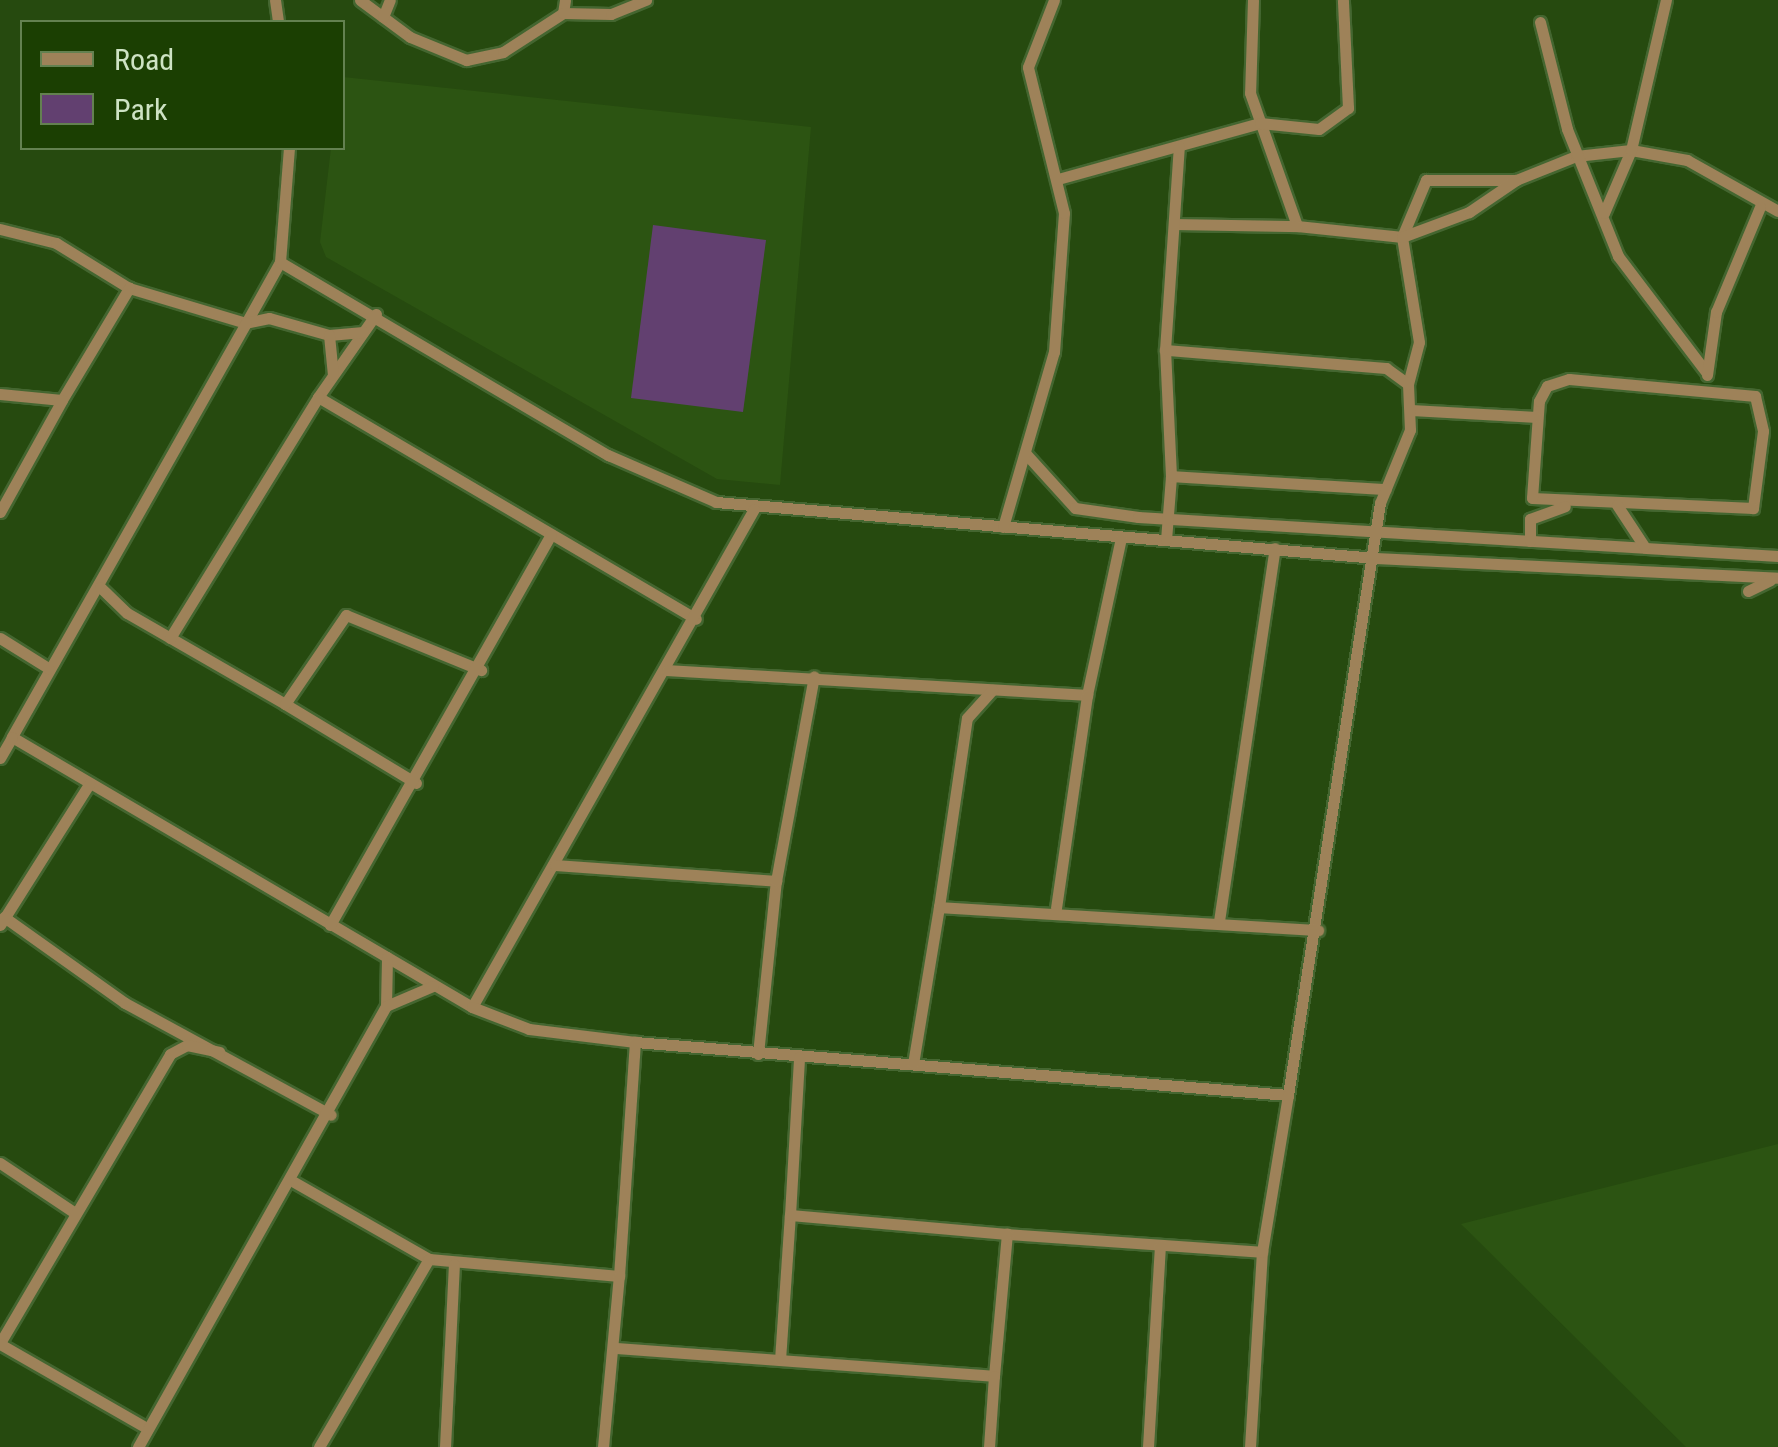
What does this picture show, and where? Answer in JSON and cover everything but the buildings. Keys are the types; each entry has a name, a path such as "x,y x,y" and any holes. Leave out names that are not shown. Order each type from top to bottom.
{"street":[{"path":"360,0 383,18 466,60 503,52 564,6 646,0"},
{"path":"383,18 390,0"},
{"path":"1003,527 1054,352 1058,179 1028,67 1054,0"},
{"path":"1253,0 1250,82 1260,123 1297,226"},
{"path":"1058,179 1260,123 1319,130 1348,108 1343,0"},
{"path":"1604,213 1631,150 1666,0"},
{"path":"1540,22 1576,156 1604,213 1618,256 1706,372"},
{"path":"1166,540 1172,476 1165,350 1178,224 1180,146"},
{"path":"0,758 48,668 100,587 280,262 289,150"},
{"path":"1178,224 1297,226 1402,237 1516,180 1576,156 1631,150 1687,160 1760,207 1778,211"},
{"path":"1250,1447 1262,1252 1318,930 1376,558 1376,531 1386,490 1406,454 1412,410 1408,384 1419,342 1402,237 1426,180 1516,180"},
{"path":"1707,389 1716,312 1760,207"},
{"path":"0,229 56,243 128,288 246,324 269,318 329,335 362,332"},
{"path":"280,262 376,314 608,454 686,494 754,509 1376,558 1777,578"},
{"path":"0,512 128,288"},
{"path":"170,638 318,396 376,314"},
{"path":"329,335 333,376"},
{"path":"1165,350 1386,368 1408,384"},
{"path":"1530,542 1530,519 1536,417 1548,386 1569,380 1707,389 1759,400 1762,451 1748,512 1569,505 1532,498"},
{"path":"0,394 62,400"},
{"path":"318,396 696,619"},
{"path":"1412,410 1536,417"},
{"path":"1762,451 1778,451"},
{"path":"1026,454 1076,508 1778,556"},
{"path":"1172,476 1386,490"},
{"path":"1530,519 1569,505"},
{"path":"1617,505 1644,546"},
{"path":"472,1007 696,619 754,509"},
{"path":"330,926 416,783 551,536"},
{"path":"1056,908 1087,696 1121,538"},
{"path":"1219,921 1275,548"},
{"path":"1748,591 1777,578"},
{"path":"100,587 170,638 416,783"},
{"path":"285,704 346,615 480,670"},
{"path":"0,638 48,668"},
{"path":"667,670 814,676 1087,696"},
{"path":"758,1054 776,881 814,676"},
{"path":"913,1064 967,718 993,689"},
{"path":"12,737 434,986 472,1007 529,1029 758,1054 1288,1095"},
{"path":"90,784 2,921 124,1003 331,1115"},
{"path":"556,865 776,881"},
{"path":"939,907 1056,908 1318,930"},
{"path":"138,1447 143,1426 331,1115 386,1006 386,958"},
{"path":"386,1006 434,986"},
{"path":"603,1447 615,1348 635,1042"},
{"path":"143,1426 0,1344 170,1054 187,1045 219,1052"},
{"path":"780,1360 799,1057"},
{"path":"0,1163 76,1213"},
{"path":"294,1182 429,1259 618,1276"},
{"path":"790,1214 1262,1252"},
{"path":"989,1447 1007,1234"},
{"path":"1148,1447 1160,1245"},
{"path":"319,1447 429,1259"},
{"path":"445,1447 454,1264"},
{"path":"615,1348 994,1376"}],"shaded area":[{"path":"345,77 811,127 780,485 717,479 326,257 320,242 331,150 345,150"},
{"path":"1778,1144 1778,1447 1686,1447 1461,1224"}],"green space":[{"path":"653,225 766,240 743,412 631,398"}]}
